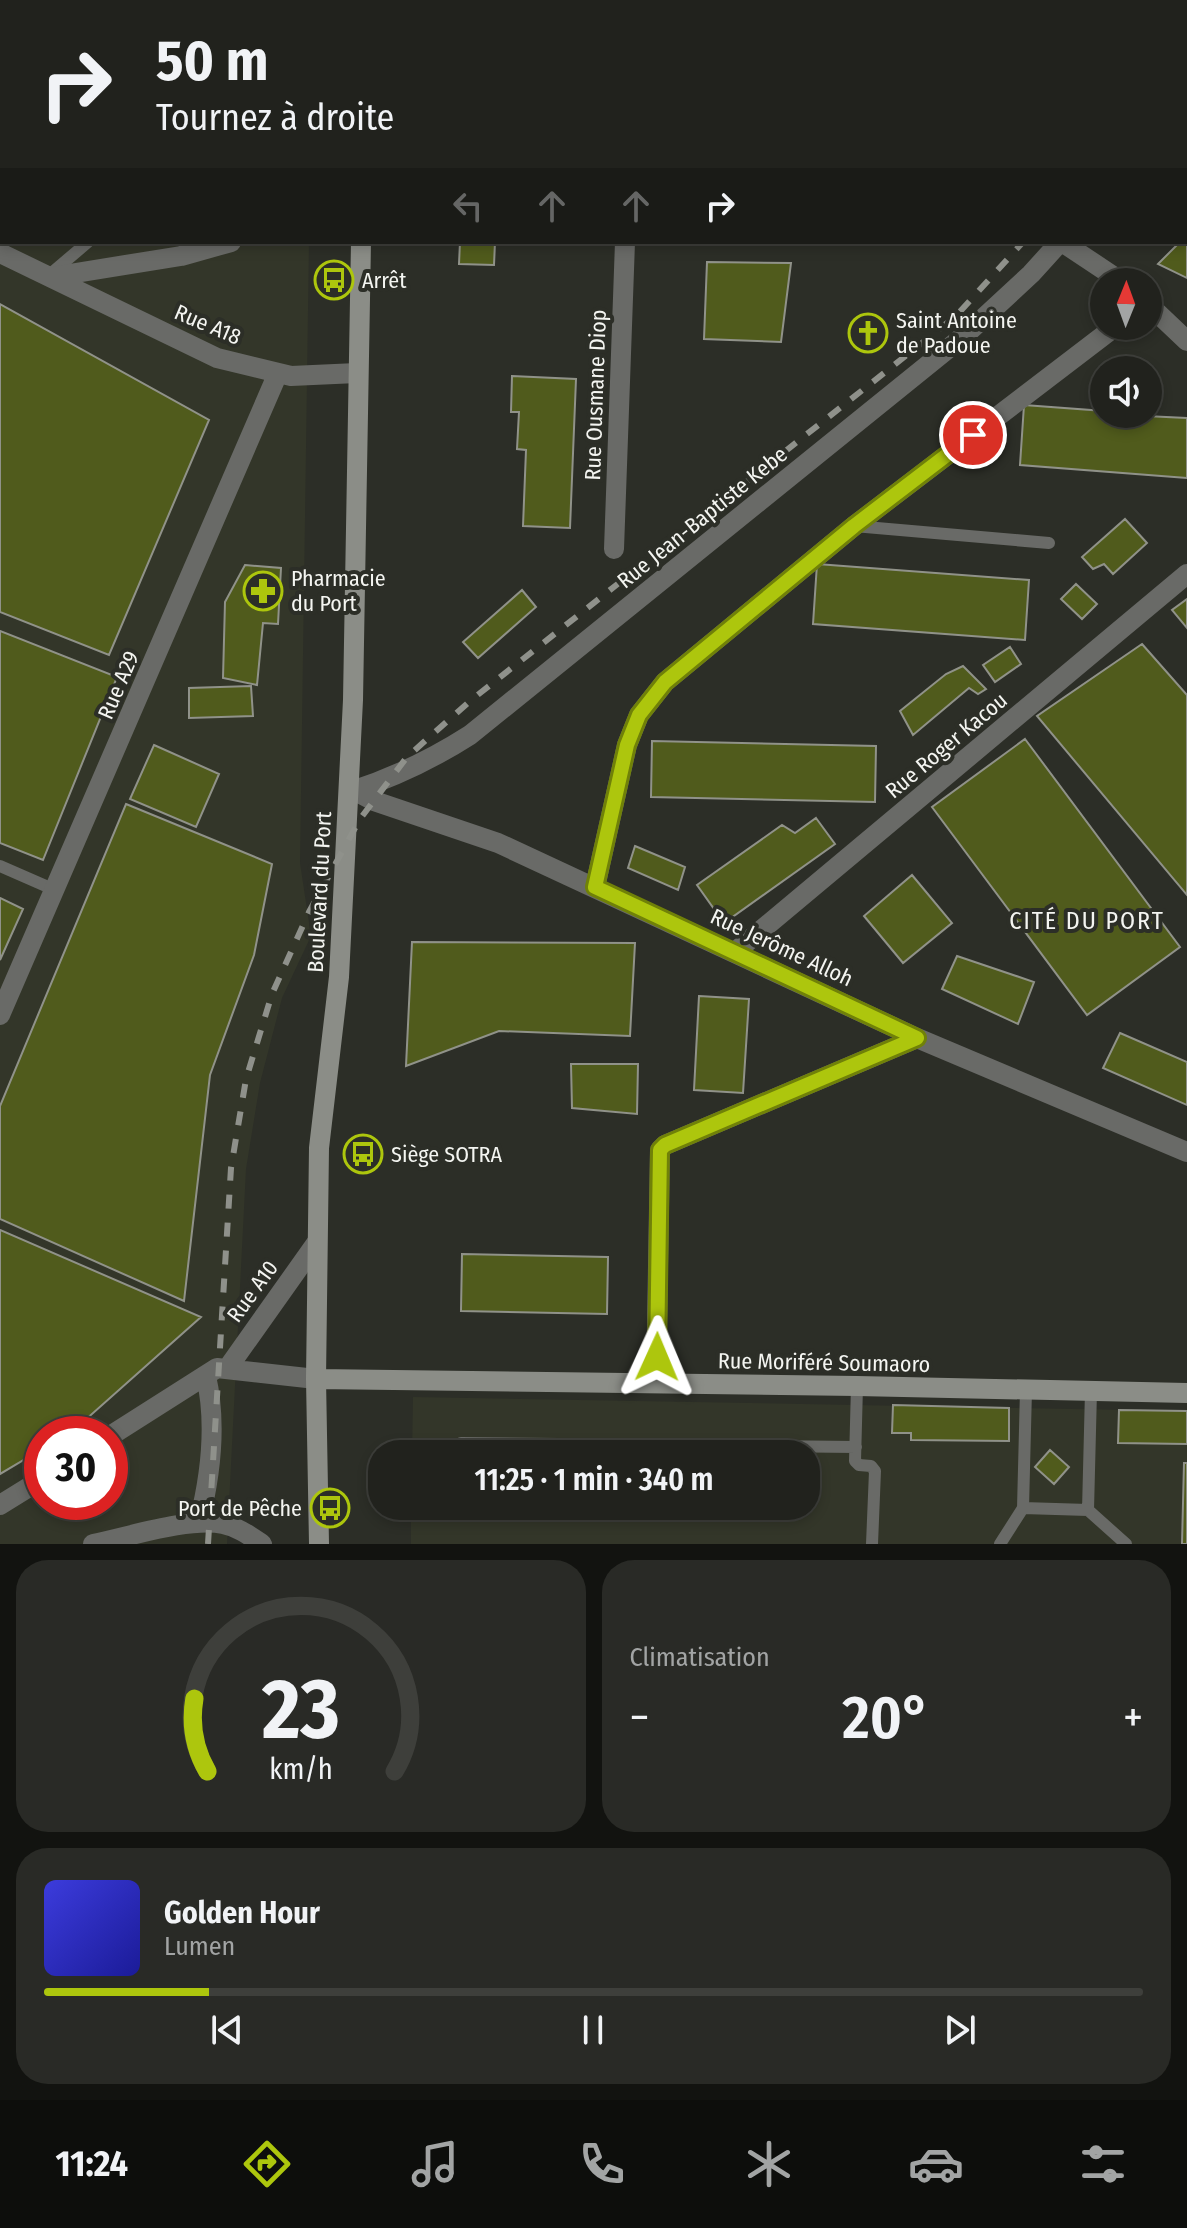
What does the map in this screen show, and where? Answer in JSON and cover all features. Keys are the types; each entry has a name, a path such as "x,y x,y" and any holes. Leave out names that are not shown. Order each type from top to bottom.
{"main road":[{"name":"Boulevard du Port","path":"319,1544 316,1379 319,1148 339,977 352,792 361,244"},
{"name":"Rue Moriféré Soumaoro","path":"316,1379 1187,1393"}],"street":[{"path":"49,276 181,256 224,244"},
{"name":"Rue Ousmane Diop","path":"614,549 625,244"},
{"name":"Rue Jean-Baptiste Kebe","path":"352,792 419,765 470,735 965,335 1059,244"},
{"path":"1064,244 1101,268"},
{"name":"Rue A18","path":"0,253 217,358 278,373 313,376 357,373"},
{"path":"1162,317 1187,341"},
{"path":"595,887 627,745 639,715 665,682 854,526 1098,340"},
{"name":"Rue A29","path":"0,1015 278,373"},
{"name":"Rue Roger Kacou","path":"735,952 1187,574"},
{"name":"Rue Jerôme Alloh","path":"352,792 498,843 917,1038 1187,1152"},
{"path":"656,1383 660,1150 665,1145 917,1038"},
{"name":"Rue A10","path":"227,1369 317,1242"},
{"path":"128,1425 217,1368 316,1379"},
{"path":"199,1522 210,1465 212,1401 206,1376"},
{"path":"0,1505 24,1490"},
{"path":"93,1544 199,1522 239,1529 262,1544"}],"lane":[{"path":"49,276 86,244"},
{"path":"854,526 1049,543"},
{"path":"0,866 55,890"},
{"path":"857,1386 856,1464 871,1466 875,1471 872,1544"},
{"path":"1000,1544 1023,1508 1026,1390"},
{"path":"1088,1510 1091,1391"},
{"path":"820,1447 856,1447"},
{"path":"1023,1508 1088,1510 1126,1544"}],"shaded area":[{"path":"0,244 309,244 300,863 311,936 282,998 260,1083 246,1169 227,1544 0,1544"},
{"path":"413,1397 1187,1411 1187,1544 411,1544 411,1520 820,1520 820,1440 412,1440"}],"building":[{"path":"460,244 495,244 494,265 459,264"},
{"path":"1178,244 1187,244 1187,278 1158,264"},
{"path":"707,262 791,263 781,342 704,339"},
{"path":"0,304 209,420 109,655 0,612"},
{"path":"512,376 576,379 570,528 523,526 526,450 517,449 519,412 511,412"},
{"path":"1024,405 1090,410 1090,428 1162,428 1162,417 1187,418 1187,478 1020,465"},
{"path":"1125,519 1147,543 1113,574 1104,564 1093,569 1082,557"},
{"path":"817,564 1029,580 1025,640 813,624"},
{"path":"245,565 281,568 278,624 263,623 257,685 223,678 225,602"},
{"path":"1076,584 1097,604 1082,619 1061,599"},
{"path":"522,590 536,607 478,658 463,642"},
{"path":"1187,599 1187,628 1172,610"},
{"path":"0,631 117,677 43,860 0,843"},
{"path":"1142,644 1187,695 1187,895 1037,716"},
{"path":"1010,647 1021,664 995,682 983,665"},
{"path":"963,666 986,689 978,694 969,688 913,735 900,711 946,674"},
{"path":"251,686 253,716 189,718 189,688"},
{"path":"1025,739 1180,947 1087,1015 932,807"},
{"path":"652,741 876,746 875,802 651,797"},
{"path":"154,745 219,774 196,827 130,799"},
{"path":"126,804 272,864 254,955 210,1075 184,1301 0,1219 0,1106"},
{"path":"816,818 835,844 724,923 697,885 782,825 795,833"},
{"path":"635,846 685,867 678,890 628,868"},
{"path":"912,875 952,923 903,963 864,916"},
{"path":"0,898 23,909 0,960"},
{"path":"412,942 635,943 630,1036 499,1031 406,1066"},
{"path":"957,956 1034,982 1018,1024 942,989"},
{"path":"699,996 749,999 743,1093 694,1090"},
{"path":"1120,1033 1187,1062 1187,1105 1103,1068"},
{"path":"571,1064 638,1064 637,1114 572,1108"},
{"path":"0,1230 201,1317 90,1416 24,1416 24,1460 0,1474"},
{"path":"462,1254 608,1257 607,1314 461,1311"},
{"path":"893,1405 1009,1408 1009,1441 911,1440 911,1433 892,1433"},
{"path":"1119,1410 1187,1411 1187,1444 1118,1443"},
{"path":"1050,1450 1069,1467 1054,1484 1035,1467"},
{"path":"1184,1463 1187,1463 1187,1544 1182,1544"}],"railway":[{"path":"208,1544 231,1168 246,1079 272,994 309,912 360,819 407,757 470,701 956,316 1021,244"}],"place":[{"name":"Arrêt","path":"334,280"},
{"name":"Saint Antoine de Padoue","path":"868,333"},
{"name":"Pharmacie du Port","path":"263,591"},
{"name":"Siège SOTRA","path":"363,1154"},
{"name":"Port de Pêche","path":"330,1508"}],"district":[{"name":"CITÉ DU PORT","path":"1087,921"}],"route":[{"path":"657,1357 660,1150 665,1145 917,1038 595,887 627,745 639,715 665,682 854,526 973,435"}]}
